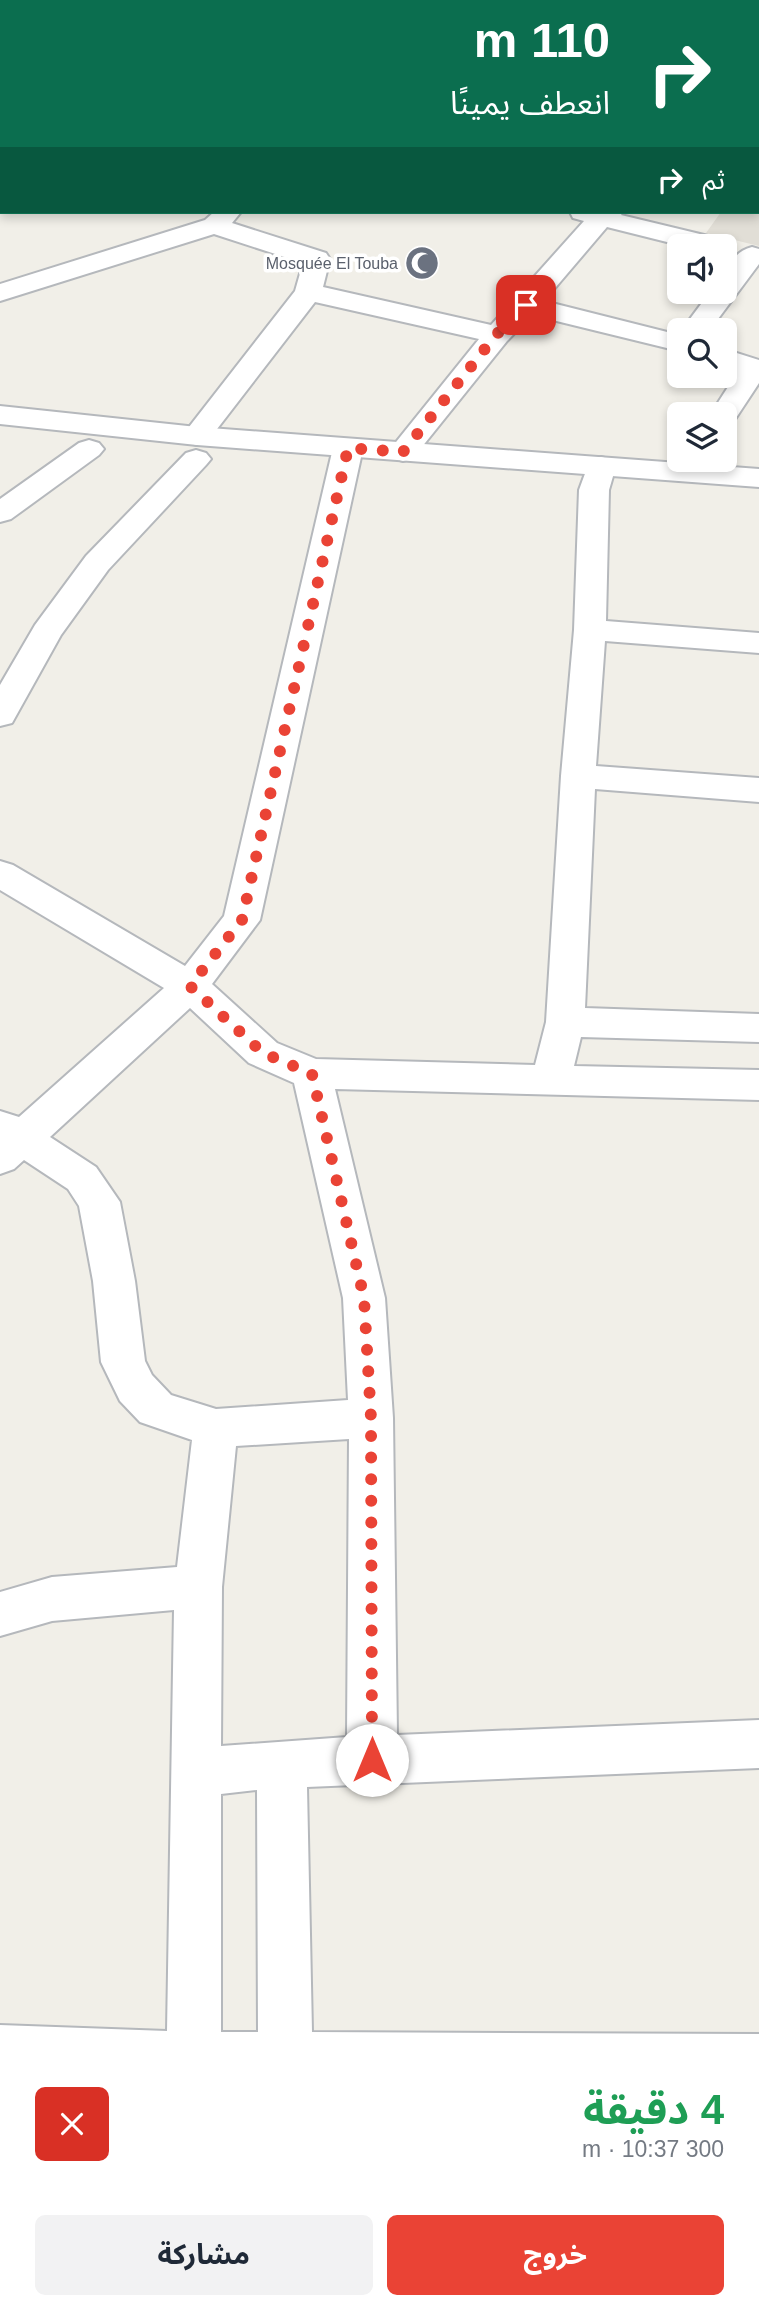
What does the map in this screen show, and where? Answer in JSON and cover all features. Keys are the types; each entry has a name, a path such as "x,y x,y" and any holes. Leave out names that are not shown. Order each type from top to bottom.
{"street":[{"path":"403,452 496,335 526,305 596,214 672,234"},
{"path":"0,293 221,219 317,259 308,292 197,447 97,563 46,632 0,715"},
{"path":"737,251 755,256 737,277"},
{"path":"308,292 496,335"},
{"path":"526,305 667,339"},
{"path":"732,402 749,376 748,364 737,361"},
{"path":"0,415 197,447 346,460 598,478 667,469"},
{"path":"0,441 89,449 197,447"},
{"path":"0,513 89,449"},
{"path":"346,460 403,452 759,503"},
{"path":"346,460 242,920 190,986 7,1140 82,1178 99,1202 114,1281 123,1362 136,1388 156,1409 216,1428 371,1418"},
{"path":"726,472 759,478"},
{"path":"551,1079 565,1022 598,478"},
{"path":"590,631 759,643"},
{"path":"578,776 759,790"},
{"path":"0,874 190,986 263,1053 312,1074 759,1085"},
{"path":"565,1022 759,1028"},
{"path":"312,1074 364,1298 371,1418 372,1760"},
{"path":"194,2059 198,1587 216,1428"},
{"path":"0,1614 52,1599 198,1587"},
{"path":"198,1772 282,1764 759,1744"},
{"path":"282,1764 285,2061"},
{"path":"0,2052 285,2061 759,2061"}],"shaded area":[{"path":"720,214 759,214 759,246 737,241 737,234 706,233"}],"place":[{"name":"Mosquée El Touba","path":"422,263"}],"route":[{"path":"372,1760 371,1418 364,1298 312,1074 263,1053 190,986 242,920 348,448 403,452 496,335 526,305"}]}
